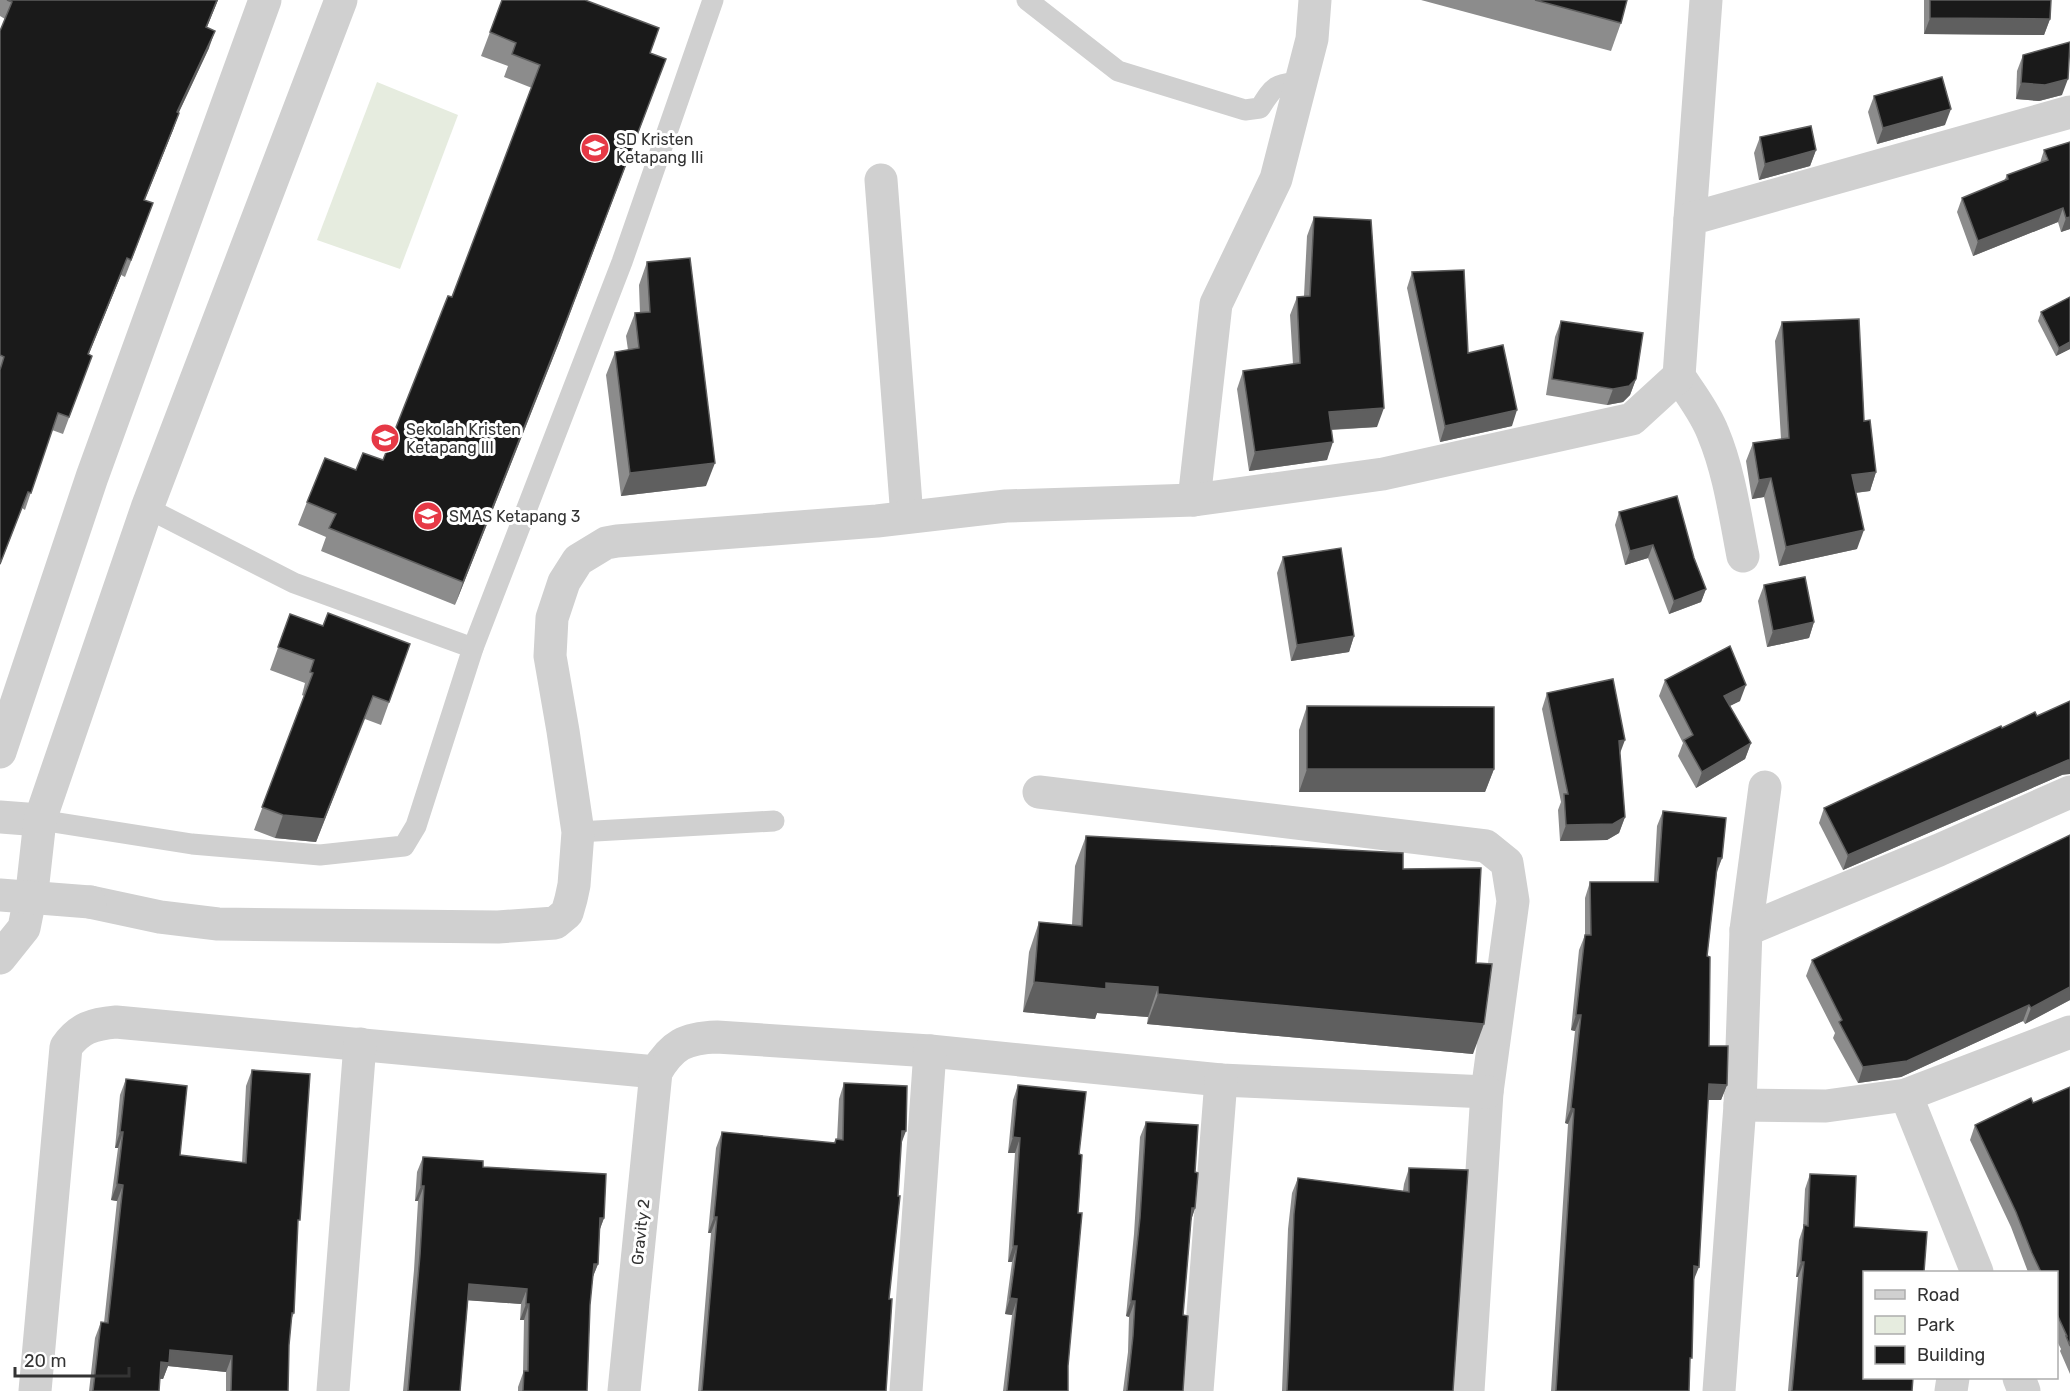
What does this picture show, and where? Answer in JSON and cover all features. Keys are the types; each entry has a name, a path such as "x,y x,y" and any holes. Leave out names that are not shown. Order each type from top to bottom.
{"street":[{"path":"0,752 92,477 265,0"},
{"path":"0,958 24,928 33,883 40,820 147,508 341,0"},
{"path":"1194,500 1216,304 1276,179 1312,39 1315,0"},
{"path":"1706,0 1679,376 1714,434 1734,508 1743,556"},
{"path":"1690,219 2070,112"},
{"path":"881,180 907,517"},
{"path":"0,895 90,902 160,917 218,924 498,927 555,923 567,913 574,885 578,832 550,656 552,618 564,582 578,561 606,543 907,517 1006,506 1194,500 1383,474 1632,419 1679,376"},
{"path":"1719,1391 1740,1106 1746,930 1765,787"},
{"path":"1039,792 1486,846 1507,863 1513,901 1487,1092 1468,1391"},
{"path":"1746,930 1939,850 2070,792"},
{"path":"0,817 40,820"},
{"path":"35,1391 66,1047 81,1030 97,1024 116,1022 656,1072 666,1056 681,1044 698,1038 717,1037 930,1051 1221,1080 1487,1092"},
{"path":"1740,1106 1826,1106 1906,1095 2070,1032"},
{"path":"333,1391 360,1044"},
{"path":"906,1391 930,1051"},
{"name":"Gravity 2","path":"624,1391 656,1072"},
{"path":"1197,1391 1221,1080"},
{"path":"1906,1095 1970,1266"}],"lane":[{"path":"40,820 192,844 320,855 404,846 416,826 473,648 622,262 713,0"},
{"path":"1027,0 1118,71 1129,75 1245,110 1260,108 1272,89 1286,82 1300,84"},
{"path":"147,508 294,583 473,648"},
{"path":"578,832 774,821"}],"green space":[{"path":"377,82 458,115 400,269 317,240"}],"building":[{"path":"7,0 217,0 206,27 215,31 177,112 179,113 144,200 153,203 131,260 127,258 88,354 92,356 69,417 58,413 31,493 28,492 0,564 0,370 4,357 0,355 0,31 12,2"},
{"path":"502,0 585,0 659,28 650,53 666,59 463,582 329,528 336,514 307,502 325,458 356,470 363,453 383,460 448,296 452,297 540,65 512,54 516,43 490,32"},
{"path":"1535,0 1627,0 1621,23"},
{"path":"1930,0 2051,0 2050,19 1930,18"},
{"path":"2070,42 2068,79 2045,85 2021,83 2023,55"},
{"path":"1942,77 1951,109 1883,128 1874,96"},
{"path":"1811,126 1816,150 1765,164 1760,137"},
{"path":"2070,142 2070,217 2066,218 2063,208 1978,241 1962,198 2008,179 2007,175 2048,160 2044,150"},
{"path":"1314,217 1371,220 1384,408 1329,412 1333,442 1255,452 1243,371 1300,363 1297,297 1310,296"},
{"path":"690,258 715,463 630,473 615,352 639,348 635,313 650,312 647,262"},
{"path":"1464,270 1468,353 1503,345 1517,410 1445,426 1412,272"},
{"path":"2070,297 2070,342 2059,348 2041,312"},
{"path":"1859,319 1864,421 1870,420 1876,472 1852,475 1864,530 1786,547 1771,478 1759,480 1753,443 1789,438 1782,322"},
{"path":"1561,321 1643,333 1636,379 1629,386 1613,389 1552,379"},
{"path":"1677,496 1694,558 1706,589 1674,601 1653,545 1630,551 1619,512"},
{"path":"1341,548 1354,636 1297,645 1283,557"},
{"path":"1805,577 1814,622 1773,631 1764,585"},
{"path":"328,613 410,644 389,702 373,696 324,819 283,815 262,807 313,673 310,672 314,660 278,647 290,614 323,626"},
{"path":"1730,646 1746,685 1724,696 1751,743 1702,772 1684,740 1693,735 1665,680"},
{"path":"1613,679 1625,740 1619,741 1625,817 1613,824 1566,825 1564,794 1568,794 1547,693"},
{"path":"2070,701 2070,760 1848,855 1824,808 2001,726 2002,728 2035,712 2037,716"},
{"path":"1307,706 1494,707 1494,769 1307,769"},
{"path":"1663,811 1726,818 1722,858 1718,858 1707,956 1710,957 1709,1046 1728,1046 1727,1085 1709,1084 1699,1267 1694,1266 1689,1391 1556,1391 1574,1109 1571,1108 1581,1015 1576,1015 1585,935 1591,935 1590,882 1658,882"},
{"path":"2070,835 2070,987 2031,1008 2029,1005 1907,1061 1863,1067 1839,1022 1842,1020 1812,960"},
{"path":"1086,836 1403,853 1403,869 1481,868 1476,963 1492,964 1484,1024 1158,994 1158,987 1106,983 1106,989 1034,982 1039,922 1082,926"},
{"path":"252,1070 310,1074 300,1220 298,1220 294,1313 292,1313 289,1345 288,1391 231,1391 232,1356 170,1350 169,1363 161,1362 159,1391 93,1391 101,1322 108,1323 123,1185 117,1184 126,1079 187,1086 180,1155 246,1163"},
{"path":"844,1083 907,1086 906,1131 902,1131 898,1196 900,1196 889,1299 892,1299 886,1391 702,1391 722,1132 835,1143 836,1139 843,1140"},
{"path":"1018,1085 1086,1092 1079,1154 1082,1155 1078,1213 1082,1213 1068,1366 1068,1391 1007,1391 1017,1299 1010,1298 1017,1246 1013,1246 1020,1138 1013,1137"},
{"path":"2070,1087 2070,1346 2058,1316 2058,1271 2041,1271 1975,1125 2031,1098 2033,1103"},
{"path":"1146,1122 1198,1125 1195,1172 1198,1173 1195,1208 1192,1208 1183,1315 1188,1316 1183,1391 1127,1391 1135,1301 1131,1301 1140,1218"},
{"path":"423,1157 483,1161 483,1167 606,1174 604,1218 600,1218 598,1264 594,1264 590,1305 587,1391 523,1391 524,1371 528,1371 529,1304 526,1304 527,1289 469,1284 460,1391 408,1391 420,1255 424,1186 421,1186"},
{"path":"1409,1168 1468,1170 1453,1391 1287,1391 1294,1214 1298,1178 1409,1192"},
{"path":"1810,1174 1856,1176 1854,1227 1927,1232 1924,1271 1863,1271 1863,1379 1913,1379 1912,1391 1792,1391 1804,1262 1801,1262 1804,1225 1808,1226"}],"place":[{"name":"SD Kristen Ketapang IIi","path":"595,148"},
{"name":"Sekolah Kristen Ketapang III","path":"385,438"},
{"name":"SMAS Ketapang 3","path":"428,516"}]}
